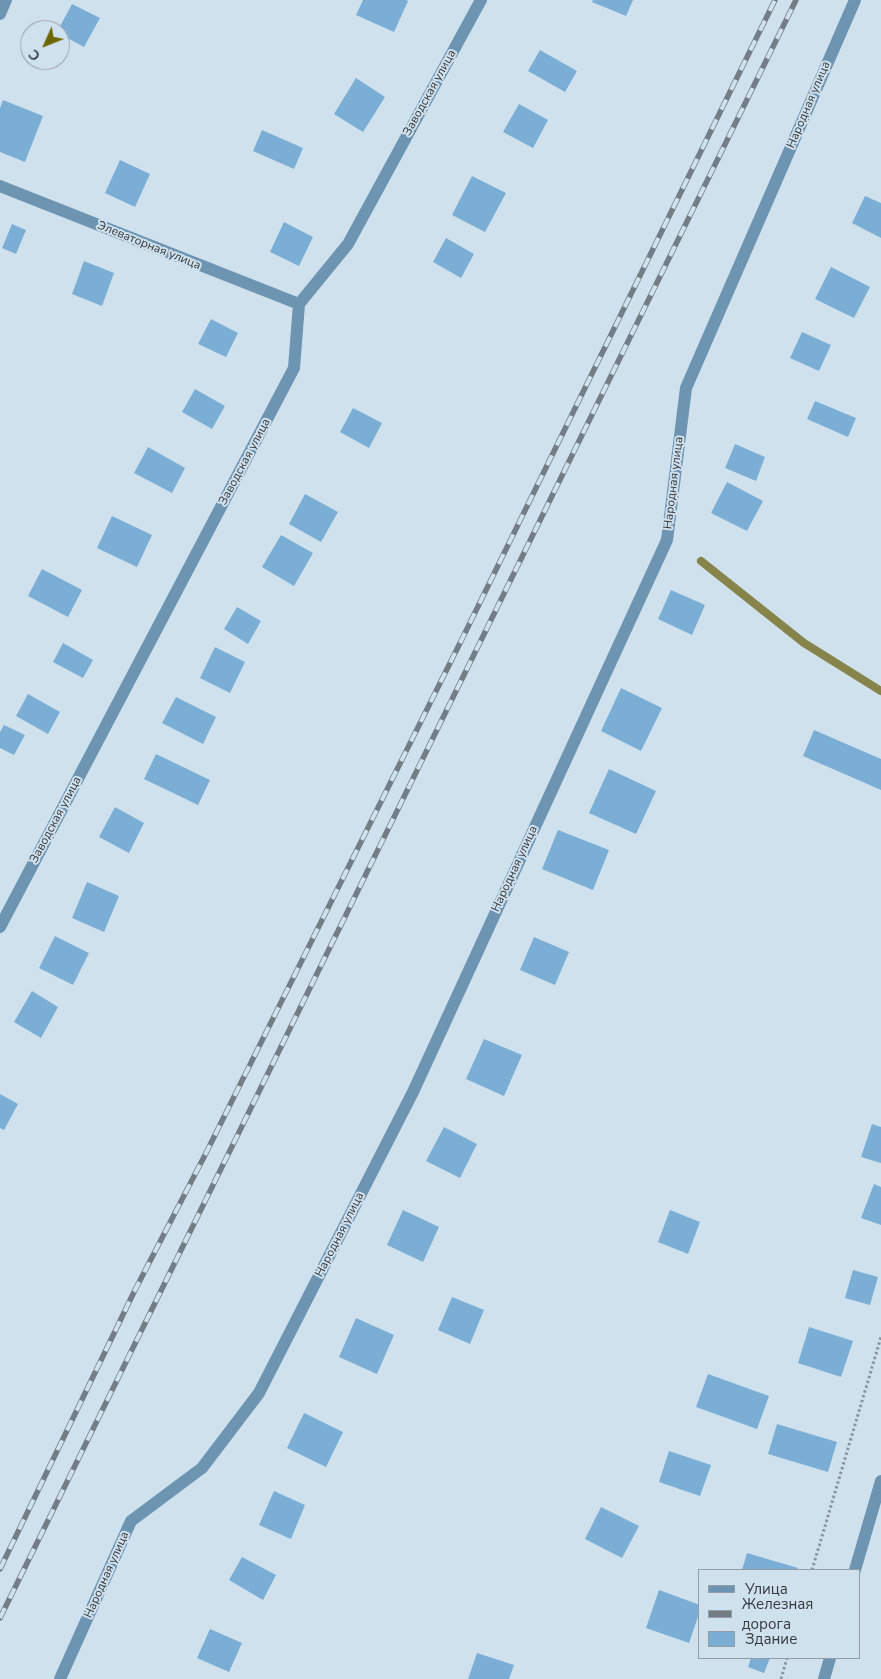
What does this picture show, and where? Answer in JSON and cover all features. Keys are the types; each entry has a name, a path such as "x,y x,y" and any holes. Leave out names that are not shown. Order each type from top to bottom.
{"street":[{"path":"0,14 6,0"},
{"name":"Заводская улица","path":"0,927 294,368 299,304 348,244 481,0"},
{"name":"Народная улица","path":"60,1679 131,1521 202,1468 259,1392 413,1092 667,540 686,388 855,0"},
{"name":"Элеваторная улица","path":"0,186 299,304"},
{"path":"855,1569 881,1481"},
{"path":"824,1679 830,1659"}],"path":[{"path":"812,1569 881,1337"},
{"path":"781,1679 787,1659"}],"building":[{"path":"363,0 408,1 394,32 356,15"},
{"path":"593,0 633,0 626,16 592,2"},
{"path":"72,4 100,18 84,47 70,39 70,20 63,20"},
{"path":"540,50 577,71 565,92 528,71"},
{"path":"356,78 385,97 363,132 334,114"},
{"path":"3,100 43,116 25,162 0,152 0,108"},
{"path":"519,104 548,120 533,148 503,132"},
{"path":"262,130 303,148 294,169 253,151"},
{"path":"120,160 150,174 135,207 105,193"},
{"path":"472,176 506,193 485,232 452,215"},
{"path":"865,196 881,203 881,238 852,223"},
{"path":"284,222 313,237 299,266 270,252"},
{"path":"12,224 26,230 16,254 2,248"},
{"path":"446,238 474,254 461,278 433,262"},
{"path":"84,261 114,273 102,306 72,294"},
{"path":"831,267 870,287 854,318 815,299"},
{"path":"211,319 238,333 226,357 198,344"},
{"path":"802,332 831,345 819,371 790,358"},
{"path":"195,389 225,406 212,429 182,412"},
{"path":"815,401 856,418 848,437 807,419"},
{"path":"353,408 382,423 369,448 340,432"},
{"path":"735,444 765,457 756,481 725,468"},
{"path":"148,447 185,468 172,493 134,473"},
{"path":"727,482 763,501 747,531 711,513"},
{"path":"305,494 338,512 321,542 289,524"},
{"path":"112,516 152,535 137,567 97,548"},
{"path":"281,535 313,553 294,586 262,567"},
{"path":"42,569 82,590 68,617 28,596"},
{"path":"671,590 705,605 692,635 658,619"},
{"path":"237,607 261,621 248,644 224,629"},
{"path":"63,643 93,660 83,678 53,662"},
{"path":"215,647 245,662 230,693 200,678"},
{"path":"621,688 662,708 641,751 601,731"},
{"path":"28,694 60,712 48,734 16,716"},
{"path":"176,697 216,717 203,744 162,723"},
{"path":"4,725 25,735 14,755 0,748 0,732"},
{"path":"814,730 881,759 881,790 803,756"},
{"path":"156,754 210,780 198,805 144,779"},
{"path":"609,769 656,791 636,834 589,813"},
{"path":"115,807 144,823 129,853 99,837"},
{"path":"558,830 609,850 593,890 542,869"},
{"path":"87,882 119,896 104,932 72,918"},
{"path":"55,936 89,953 73,985 39,968"},
{"path":"534,937 569,952 555,985 520,970"},
{"path":"32,991 58,1007 41,1038 14,1022"},
{"path":"484,1039 522,1055 504,1096 466,1079"},
{"path":"0,1094 18,1104 4,1130 0,1128"},
{"path":"872,1124 881,1127 881,1163 861,1157"},
{"path":"444,1127 477,1144 460,1178 426,1161"},
{"path":"874,1184 881,1187 881,1225 861,1218"},
{"path":"403,1210 439,1227 423,1262 387,1245"},
{"path":"670,1210 700,1222 688,1254 658,1242"},
{"path":"853,1270 878,1277 870,1305 845,1298"},
{"path":"452,1297 484,1310 470,1344 438,1330"},
{"path":"356,1318 394,1335 377,1374 339,1357"},
{"path":"809,1327 853,1341 841,1377 798,1363"},
{"path":"708,1374 769,1396 757,1429 696,1407"},
{"path":"304,1413 343,1432 326,1467 287,1448"},
{"path":"777,1424 837,1442 828,1472 768,1454"},
{"path":"669,1451 711,1465 700,1496 659,1482"},
{"path":"274,1491 305,1505 291,1539 259,1525"},
{"path":"601,1507 639,1526 622,1558 585,1539"},
{"path":"747,1553 798,1568 798,1569 742,1569"},
{"path":"242,1557 276,1575 263,1600 229,1580"},
{"path":"659,1590 698,1604 698,1617 689,1643 646,1628"},
{"path":"210,1629 242,1643 229,1672 197,1658"},
{"path":"477,1653 514,1665 509,1679 468,1679"},
{"path":"751,1659 770,1659 764,1673 748,1667"}],"waterway":[{"path":"701,561 804,643 881,691"}],"railway":[{"path":"0,1569 134,1292 205,1155 464,635 775,0"},
{"path":"0,1618 796,0"}]}
